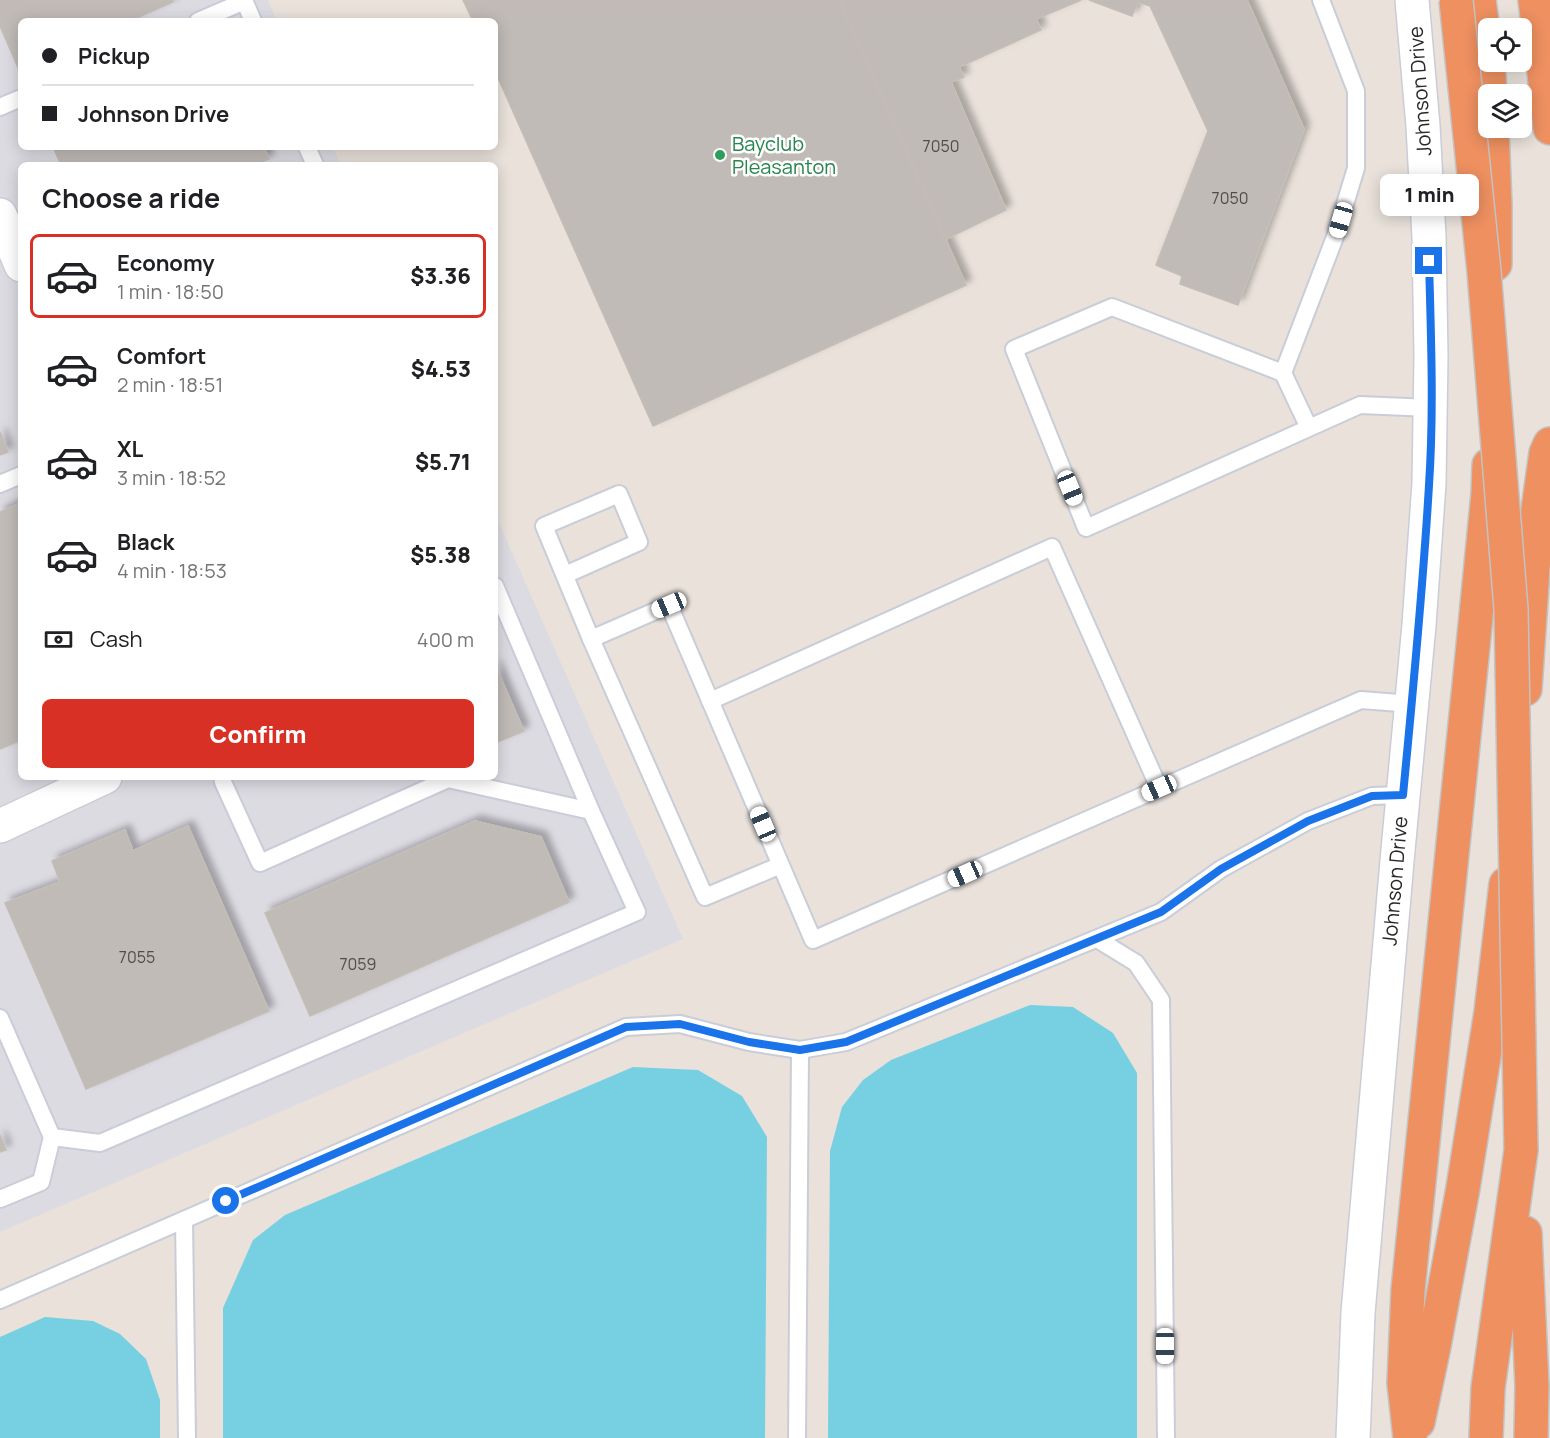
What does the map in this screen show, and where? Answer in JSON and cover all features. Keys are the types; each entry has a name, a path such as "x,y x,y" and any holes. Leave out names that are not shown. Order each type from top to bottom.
{"highway":[{"path":"1455,0 1484,271 1511,609 1521,1150 1532,1386 1531,1438"},
{"path":"1479,0 1489,84"},
{"path":"1535,0 1550,128"},
{"path":"1412,1438 1404,1383 1408,1290 1488,494 1496,344 1492,138"},
{"path":"1412,1438 1434,1346 1461,1199 1491,1012 1512,829 1536,524 1548,448"},
{"path":"1486,1438 1488,1388 1521,1150"}],"street":[{"name":"Johnson Drive","path":"1353,1438 1358,1313 1412,704 1429,483 1431,356 1429,237 1413,0"},
{"path":"0,214 18,258"},
{"path":"0,826 99,780"}],"lane":[{"path":"1283,372 1335,237 1356,168 1356,91 1321,0"},
{"path":"205,18 244,1 252,18"},
{"path":"0,107 18,99"},
{"path":"1309,428 1283,372 1112,307 1014,349 1086,528 1309,428 1360,405 1431,408"},
{"path":"0,484 18,476"},
{"path":"565,575 639,542 619,494 544,526 591,639 705,897 781,865"},
{"path":"710,701 1052,547 1159,788"},
{"path":"52,1137 100,1143 637,912 591,811 498,593"},
{"path":"591,639 669,605 813,940 1361,700 1412,704"},
{"path":"223,780 260,863 440,780"},
{"path":"453,780 591,811"},
{"path":"0,1300 626,1027 680,1024 749,1042 800,1050 846,1042 1161,912 1221,869 1308,821 1372,796 1403,795"},
{"path":"1097,939 1136,963 1161,1000 1166,1438"},
{"path":"0,1018 52,1137 41,1182 0,1199"},
{"path":"797,1438 800,1050"},
{"path":"184,1220 187,1438"}],"shaded area":[{"path":"0,0 268,0 276,18 18,18 18,150 334,150 340,162 18,162 18,780 498,780 498,521 683,939 0,1232"}],"water":[{"path":"1030,1005 1073,1007 1113,1033 1137,1073 1137,1438 828,1438 830,1151 842,1107 863,1080 891,1060"},
{"path":"633,1067 698,1070 742,1096 767,1137 765,1438 223,1438 223,1308 253,1240 285,1215"},
{"path":"45,1317 93,1321 120,1334 146,1359 160,1400 160,1438 0,1438 0,1337"}],"building":[{"path":"0,0 172,0 173,2 137,18 18,18 18,68 0,26"},
{"name":"Bayclub Pleasanton","path":"463,0 839,0 966,285 653,426 498,78 498,18 472,18"},
{"path":"839,0 1081,0 1036,19 1041,30 959,67 964,77 951,82 1006,210 946,239"},
{"path":"1089,0 1247,0 1304,129 1238,305 1180,284 1182,276 1156,265 1208,131 1150,6 1138,2 1132,16"},
{"path":"54,150 265,150 269,159 261,162 60,162"},
{"path":"0,432 8,452 0,455"},
{"path":"18,504 18,741 0,749 0,512"},
{"path":"498,672 524,731 498,742"},
{"path":"475,821 541,837 569,902 310,1016 265,913"},
{"path":"188,826 269,1011 86,1089 5,903 60,882 52,861 125,830 133,851"},
{"path":"0,1135 6,1150 0,1152"}],"place":[{"name":"Bayclub Pleasanton","path":"720,155"}],"route":[{"path":"226,1201 626,1027 680,1024 749,1042 800,1050 846,1042 1161,912 1221,869 1308,821 1372,796 1403,795 1429,483 1431,356 1429,261"}]}
